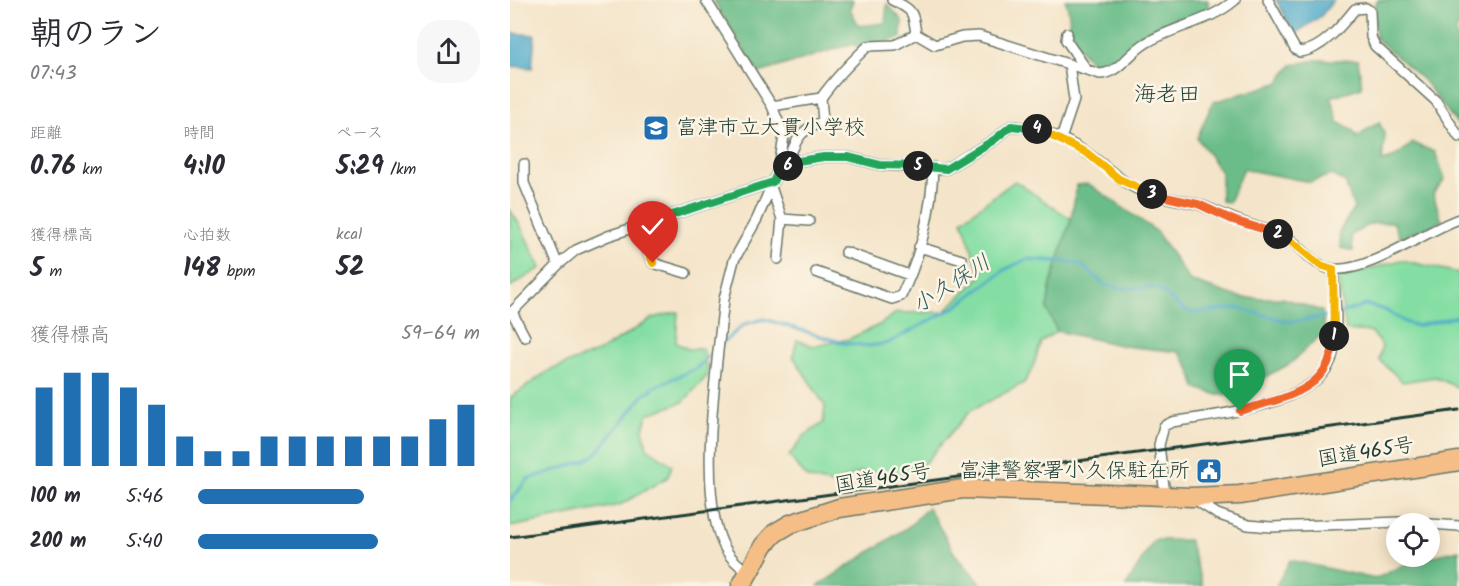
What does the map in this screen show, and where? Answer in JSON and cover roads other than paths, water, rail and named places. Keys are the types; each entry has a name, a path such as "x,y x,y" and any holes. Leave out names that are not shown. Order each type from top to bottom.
{"highway":[{"name":"国道465号","path":"745,579 764,545 775,533 790,524 839,508 963,489 1192,497 1240,495 1459,461"}],"street":[{"path":"706,0 772,106 784,136 778,170 734,260 724,298 720,333 710,477 721,538 745,579"},
{"path":"892,0 909,8 913,14 915,34"},
{"path":"915,34 934,45 978,36 1087,70 1110,73 1141,46 1158,36 1223,10 1235,0"},
{"path":"1268,0 1295,50 1300,52 1314,47 1336,32 1355,9 1366,8 1370,11 1371,37 1375,45 1436,101 1459,137"},
{"path":"1067,33 1066,40 1087,70"},
{"path":"778,170 791,156 796,138 808,128 823,121 821,98 841,72 853,63 868,46 895,45 915,34"},
{"path":"1061,139 1074,100 1069,64"},
{"path":"772,106 821,98"},
{"path":"778,170 798,161 824,157 848,157 880,165 946,169 994,140 1011,126 1032,128 1061,139 1087,153 1119,179 1140,190 1198,204 1233,220 1285,236 1320,265 1333,269 1347,268 1388,255 1437,228 1459,219"},
{"path":"524,164 524,183 558,265"},
{"path":"816,272 892,299 901,296 919,247 932,195 933,167"},
{"path":"772,184 782,219 778,259"},
{"path":"525,337 511,313 576,250 637,226 772,184"},
{"path":"782,219 809,221"},
{"path":"637,226 653,263 686,273"},
{"path":"919,247 962,260"},
{"path":"845,252 909,275"},
{"path":"1165,495 1159,445 1164,426 1172,422 1240,411 1307,388 1326,370 1333,353 1333,269"},
{"path":"1192,497 1217,514 1248,525 1357,525 1400,522 1459,526"}],"water":[{"path":"1276,0 1334,0 1321,16 1295,34"},
{"path":"510,33 535,35 532,68 510,66"}],"waterway":[{"name":"小久保川","path":"721,344 745,324 764,319 844,343 869,346 888,343 957,306 1006,269 1027,259 1072,262 1083,266 1105,285 1121,288 1158,288 1180,307 1192,313 1239,308 1290,322 1329,316 1367,305 1385,310 1417,326 1459,316"},
{"name":"小久保川","path":"510,501 528,479 584,461 595,455 642,397 654,387 697,368 716,349"}],"railway":[{"path":"510,537 1459,410"}],"place":[{"name":"富津市立大貫小学校","path":"656,128"},
{"name":"富津警察署小久保駐在所","path":"1209,471"}],"district":[{"name":"海老田","path":"1167,95"}]}
